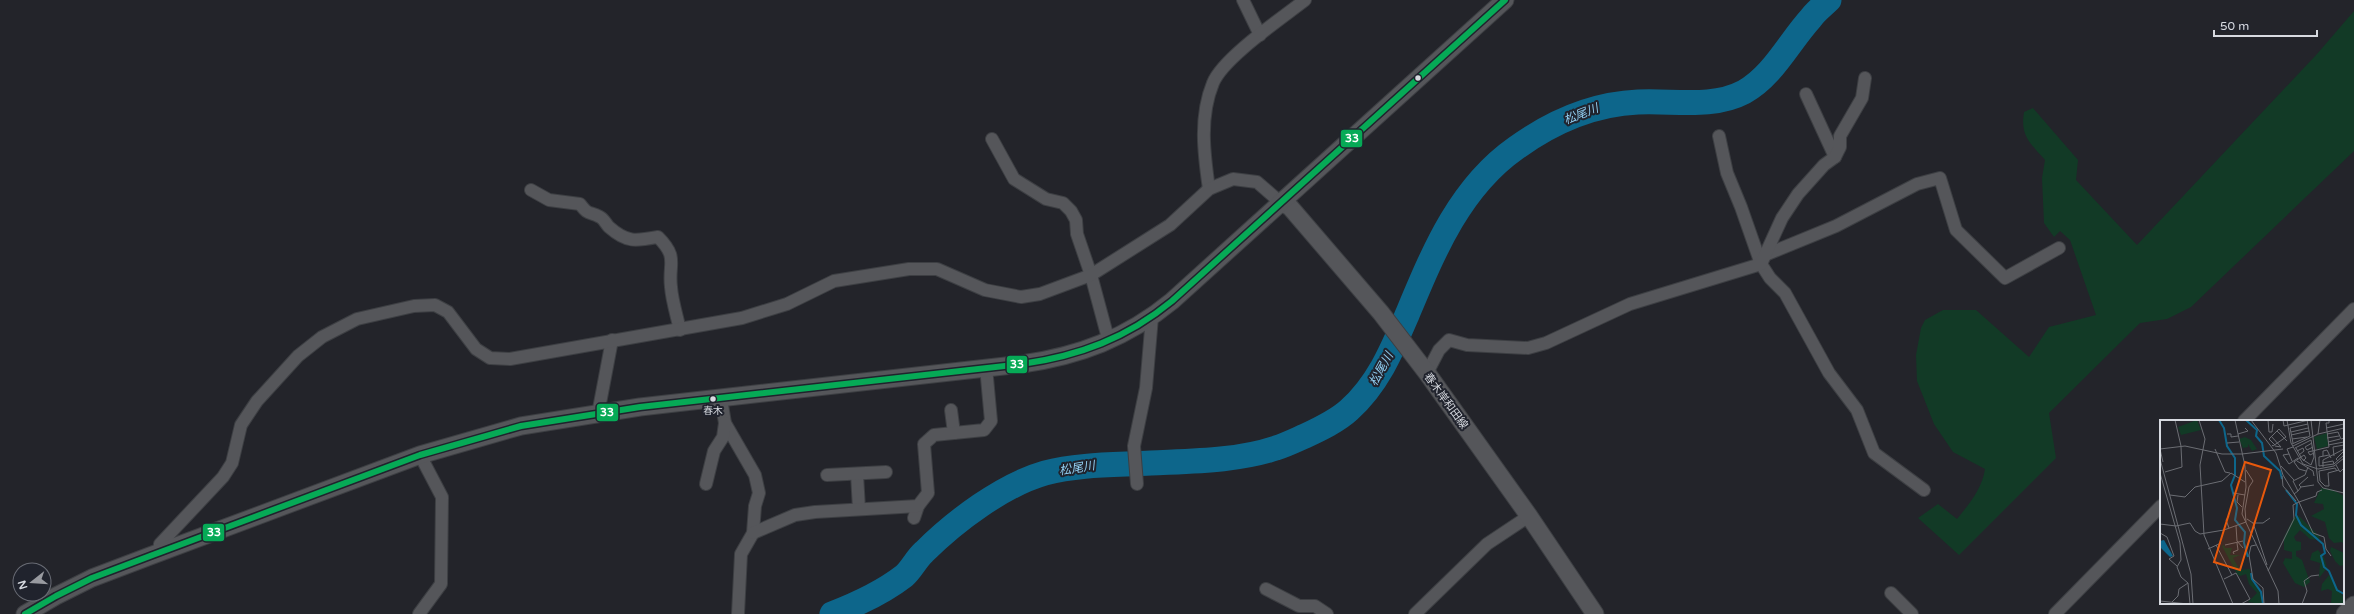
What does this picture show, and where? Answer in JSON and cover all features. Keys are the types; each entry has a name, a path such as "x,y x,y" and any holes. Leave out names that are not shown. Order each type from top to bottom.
{"main road":[{"path":"25,614 92,578 420,455 521,426 598,414 1056,359 1109,342 1152,317 1178,296 1504,0"},
{"name":"春木岸和田線","path":"1280,202 1290,207 1381,313 1422,367 1529,516 1595,614"},
{"path":"2345,614 2354,605"}],"street":[{"path":"1243,0 1260,35"},
{"path":"1209,189 1202,145 1207,106 1213,83 1224,67 1260,35 1305,0"},
{"path":"1763,259 1782,218 1798,194 1824,165 1835,157 1840,147 1840,136 1862,98 1865,78"},
{"path":"1806,94 1835,157"},
{"path":"1720,136 1726,173 1770,278 1785,293 1830,373 1857,410 1874,453 1924,490"},
{"path":"992,139 1014,179 1046,199 1063,203 1071,211 1076,220 1076,234 1091,275 1109,342"},
{"path":"159,553 160,544 223,477 232,463 241,425 257,402 298,356 322,336 357,319 414,306 436,305 448,312 476,349 490,358 510,359 742,318 787,304 834,281 909,269 937,269 985,290 1021,297 1040,294 1091,275 1170,226 1209,189 1233,178 1257,182 1280,202"},
{"path":"1422,367 1449,340 1467,345 1528,348 1546,343 1630,304 1763,259 1836,226 1917,184 1940,178 1956,230 2005,278 2059,248"},
{"path":"531,190 549,200 580,204 588,214 601,218 608,226 624,238 634,241 658,238 667,246 673,262 671,286 680,330"},
{"path":"2245,420 2354,309"},
{"path":"1136,481 1134,446 1146,388 1152,317"},
{"path":"598,414 612,340"},
{"path":"914,518 918,506 928,492 924,444 934,435 984,430 991,421 986,367"},
{"path":"706,484 714,451 724,437 725,423 721,399"},
{"path":"951,410 954,433"},
{"path":"725,423 756,481 759,493 755,506 753,533 741,554 738,614"},
{"path":"419,614 442,584 442,497 420,455"},
{"path":"827,475 886,472"},
{"path":"857,474 859,509"},
{"path":"753,533 795,515 859,509 918,506"},
{"path":"2055,614 2160,507"},
{"path":"1415,614 1487,544 1529,516"},
{"path":"1266,589 1299,606 1315,606 1327,614"},
{"path":"1891,593 1912,614"}],"green space":[{"path":"2354,11 2354,151 2191,307 2167,319 2140,323 2049,413 2056,458 1959,555 1918,518 1938,504 1957,519 1978,490 1985,469 1953,452 1934,424 1917,381 1916,355 1921,328 1925,320 1943,310 1976,310 2029,357 2049,327 2096,315 2070,240 2060,231 2054,237 2044,223 2042,178 2045,160 2027,139 2023,127 2024,112 2033,108 2078,160 2076,180 2137,245 2317,54"}],"waterway":[{"name":"松尾川","path":"832,614 870,598 896,582 904,576 921,555 950,528 980,505 996,495 1029,479 1045,473 1084,466 1198,461 1246,456 1283,445 1317,431 1334,421 1349,410 1359,400 1376,378 1390,354 1427,268 1450,223 1463,202 1496,164 1516,148 1544,130 1573,116 1605,106 1638,102 1705,102 1732,97 1744,92 1764,77 1813,15 1829,0"}],"transit line":[{"name":"33","path":"25,614 92,578 150,556 420,455 521,426 640,407 1022,364 1063,356 1102,343 1138,325 1172,301 1505,0"}],"place":[{"name":"春木","path":"713,399"}]}
